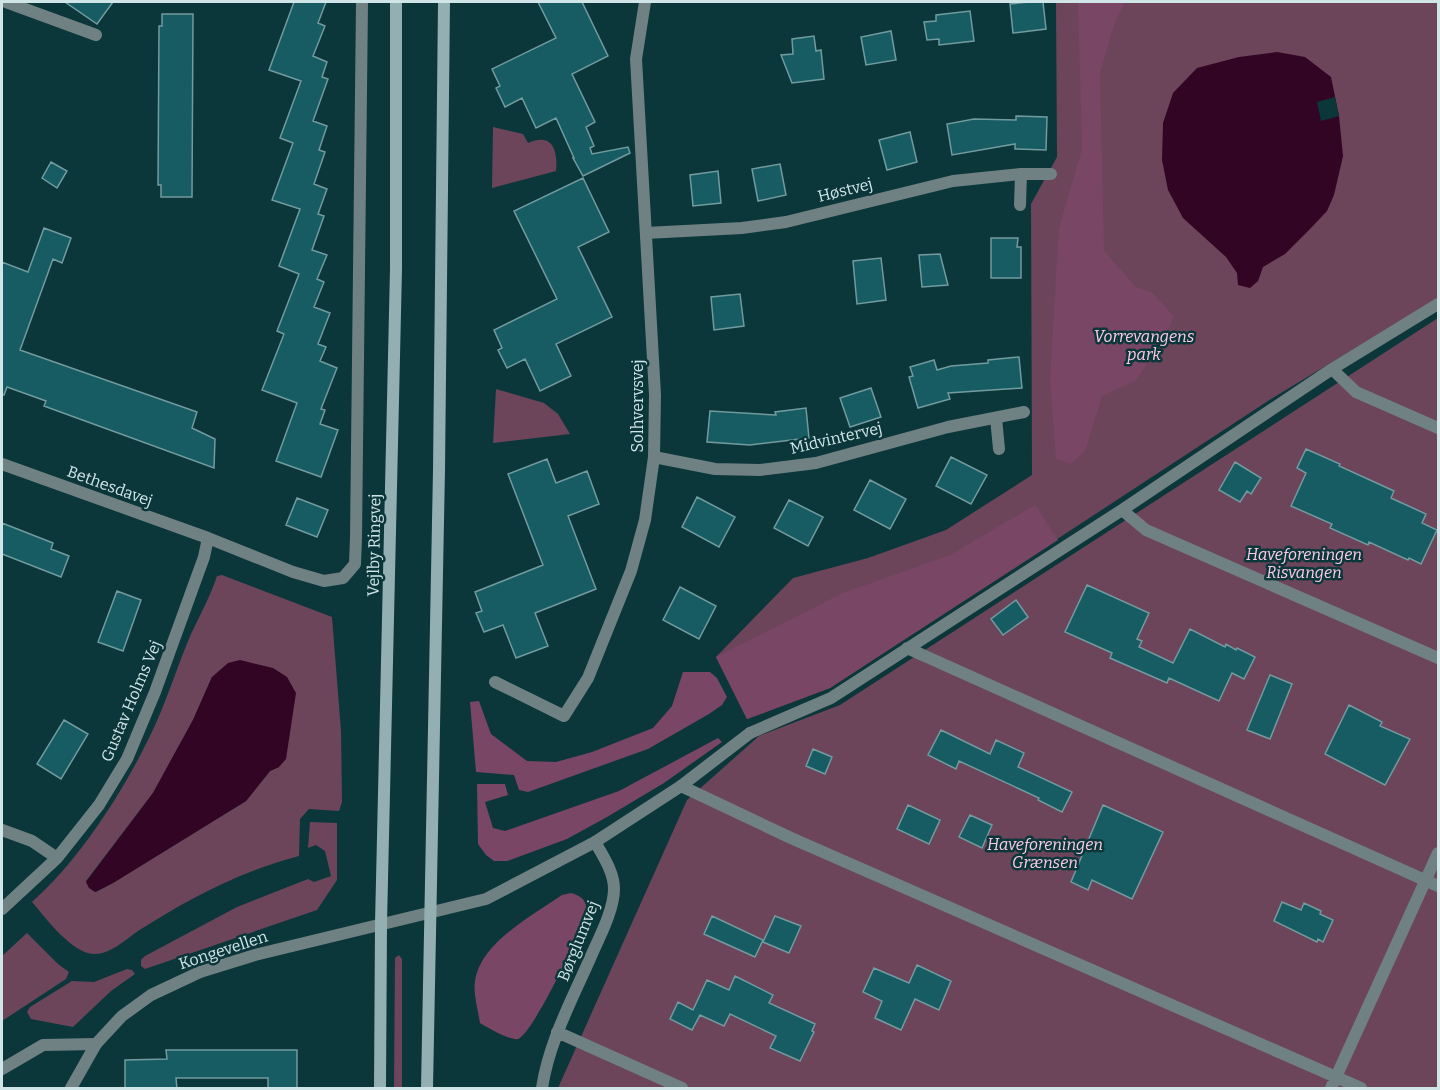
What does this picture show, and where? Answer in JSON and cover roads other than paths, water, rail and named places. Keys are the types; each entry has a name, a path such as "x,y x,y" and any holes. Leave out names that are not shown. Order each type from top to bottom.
{"main road":[{"name":"Vejlby Ringvej","path":"380,1089 381,924 395,280 396,2"},
{"path":"427,1089 439,470 444,2"}],"street":[{"path":"6,2 96,35"},
{"name":"Vejlby Ringvej","path":"208,538 293,572 324,581 344,578 355,564 362,2"},
{"name":"Solhvervsvej","path":"495,682 564,716 588,678 632,571 645,520 654,457 656,395 636,59 645,2"},
{"path":"1020,204 1021,174"},
{"name":"Høstvej","path":"646,233 741,228 786,222 952,181 1021,174 1051,174"},
{"path":"429,912 486,899 596,842 681,786 750,733 831,698 1122,510 1332,369 1438,304"},
{"path":"1332,369 1356,392 1438,428"},
{"name":"Midvintervej","path":"654,457 716,469 760,470 816,463 948,427 1024,412"},
{"path":"996,418 999,449"},
{"name":"Bethesdavej","path":"2,464 208,538"},
{"path":"1122,510 1146,530 1438,658"},
{"name":"Gustav Holms Vej","path":"2,909 57,858 99,805 127,759 203,562 208,538"},
{"path":"907,648 1438,886"},
{"path":"681,786 1334,1083 1361,1089"},
{"path":"2,830 32,841 57,858"},
{"name":"Børglumvej","path":"542,1089 557,1032 603,930 615,889 612,873 596,842"},
{"path":"1334,1083 1438,853"},
{"name":"Kongevellen","path":"71,1089 96,1044 122,1016 151,995 200,972 255,955 429,912"},
{"path":"557,1032 682,1089"},
{"path":"2,1069 43,1045 96,1044"}],"park label":[{"name":"Vorrevangens park","path":"1144,345"},
{"name":"Haveforeningen Risvangen","path":"1304,563"},
{"name":"Haveforeningen Grænsen","path":"1045,853"}]}
